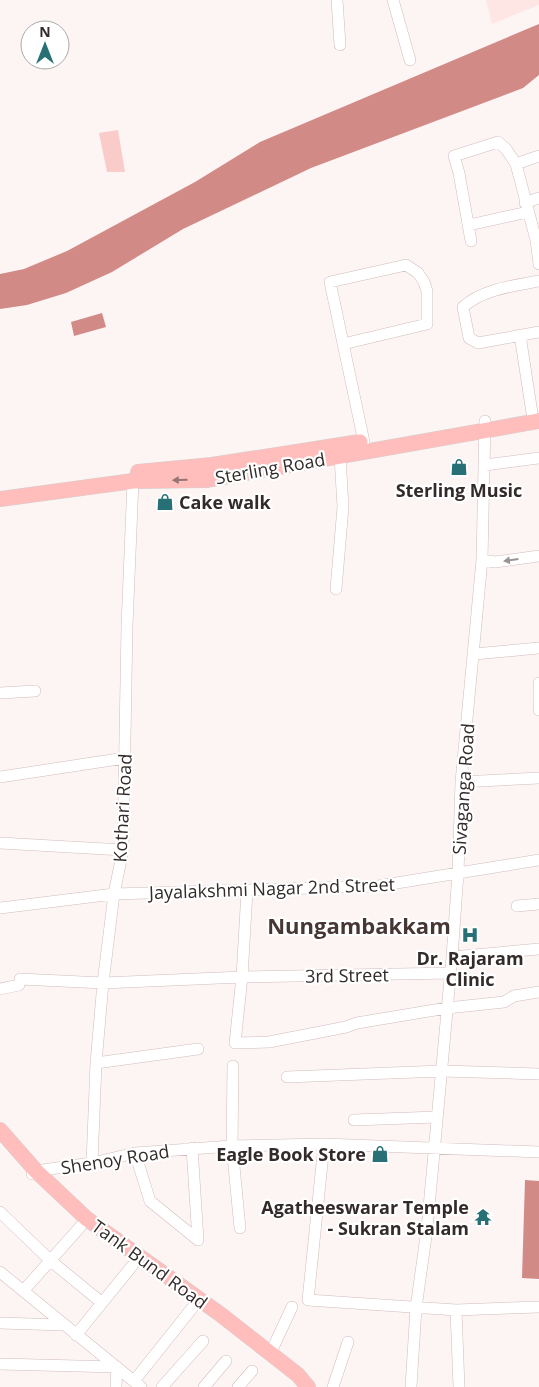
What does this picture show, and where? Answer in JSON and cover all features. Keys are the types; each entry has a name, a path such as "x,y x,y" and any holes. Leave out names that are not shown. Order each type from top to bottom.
{"main road":[{"name":"Sterling Road","path":"0,499 133,481 206,480 340,456 537,415"},
{"name":"Sterling Road","path":"0,490 91,476 212,465 486,426"},
{"name":"Tank Bund Road","path":"0,1130 80,1226 132,1266 193,1307 296,1387"},
{"name":"Tank Bund Road","path":"0,1141 87,1219 139,1258 220,1314 298,1375 308,1387"}],"street":[{"path":"337,0 340,45"},
{"path":"393,0 410,60"},
{"path":"472,241 454,156 498,142 506,149 516,164 526,207 537,240 539,264"},
{"path":"516,164 539,156"},
{"path":"468,225 526,207 539,198"},
{"path":"343,344 427,324 427,291 418,273 406,265 330,282 343,344 364,442"},
{"path":"539,281 498,289 472,298 463,307 468,338 478,343 539,332"},
{"path":"520,335 537,415"},
{"name":"Sivaganga Road","path":"411,1387 416,1308 427,1229 433,1148 451,973 458,873 460,782 482,560 486,426"},
{"path":"336,589 343,507 340,456"},
{"path":"485,465 539,458"},
{"name":"Kothari Road","path":"92,1163 96,1063 103,983 114,894 123,850 127,626 133,481"},
{"path":"482,560 494,562 539,556"},
{"path":"474,654 539,648"},
{"path":"539,683 539,710"},
{"path":"0,693 35,691"},
{"path":"0,777 125,758"},
{"path":"460,782 539,778"},
{"path":"0,843 123,850"},
{"name":"Jayalakshmi Nagar 2nd Street","path":"0,908 114,894 378,886 539,860"},
{"path":"247,891 242,977 234,1038 235,1043 269,1042 346,1027 357,1022 447,1008 504,1002 514,996 539,992"},
{"path":"517,906 539,904"},
{"path":"452,957 539,949"},
{"name":"3rd Street","path":"0,989 19,982 103,983 242,977 451,973"},
{"path":"96,1063 198,1049"},
{"path":"233,1066 232,1146 240,1228"},
{"path":"287,1077 442,1071 539,1074"},
{"path":"354,1120 437,1117"},
{"path":"324,1144 308,1300 456,1310 539,1307"},
{"name":"Shenoy Road","path":"34,1173 135,1153 232,1146 324,1144 539,1152"},
{"path":"135,1153 150,1201 198,1240 192,1148"},
{"path":"0,1212 52,1262 101,1302"},
{"path":"24,1290 52,1262 80,1226"},
{"path":"76,1335 132,1266"},
{"path":"0,1272 137,1384 193,1307"},
{"path":"270,1354 292,1307"},
{"path":"456,1310 459,1387"},
{"path":"0,1323 64,1325"},
{"path":"162,1387 203,1341"},
{"path":"333,1387 348,1342"},
{"path":"204,1387 226,1361"},
{"path":"0,1364 117,1367"},
{"path":"116,1387 117,1367"},
{"path":"238,1387 252,1371"}],"shaded area":[{"path":"486,0 539,0 539,5 492,24"},
{"path":"539,24 539,75 523,88 311,168 183,229 112,272 66,293 27,305 0,309 0,274 24,269 67,251 195,182 260,142"},
{"path":"118,130 125,172 107,172 99,133"},
{"path":"102,313 106,327 74,336 71,322"},
{"path":"525,1180 539,1181 539,1279 522,1278"}],"place":[{"name":"Sterling Music","path":"459,467"},
{"name":"Cake walk","path":"165,502"},
{"name":"Dr. Rajaram Clinic","path":"470,935"},
{"name":"Eagle Book Store","path":"380,1154"},
{"name":"Agatheeswarar Temple - Sukran Stalam","path":"483,1217"}],"district":[{"name":"Nungambakkam","path":"359,925"}]}
